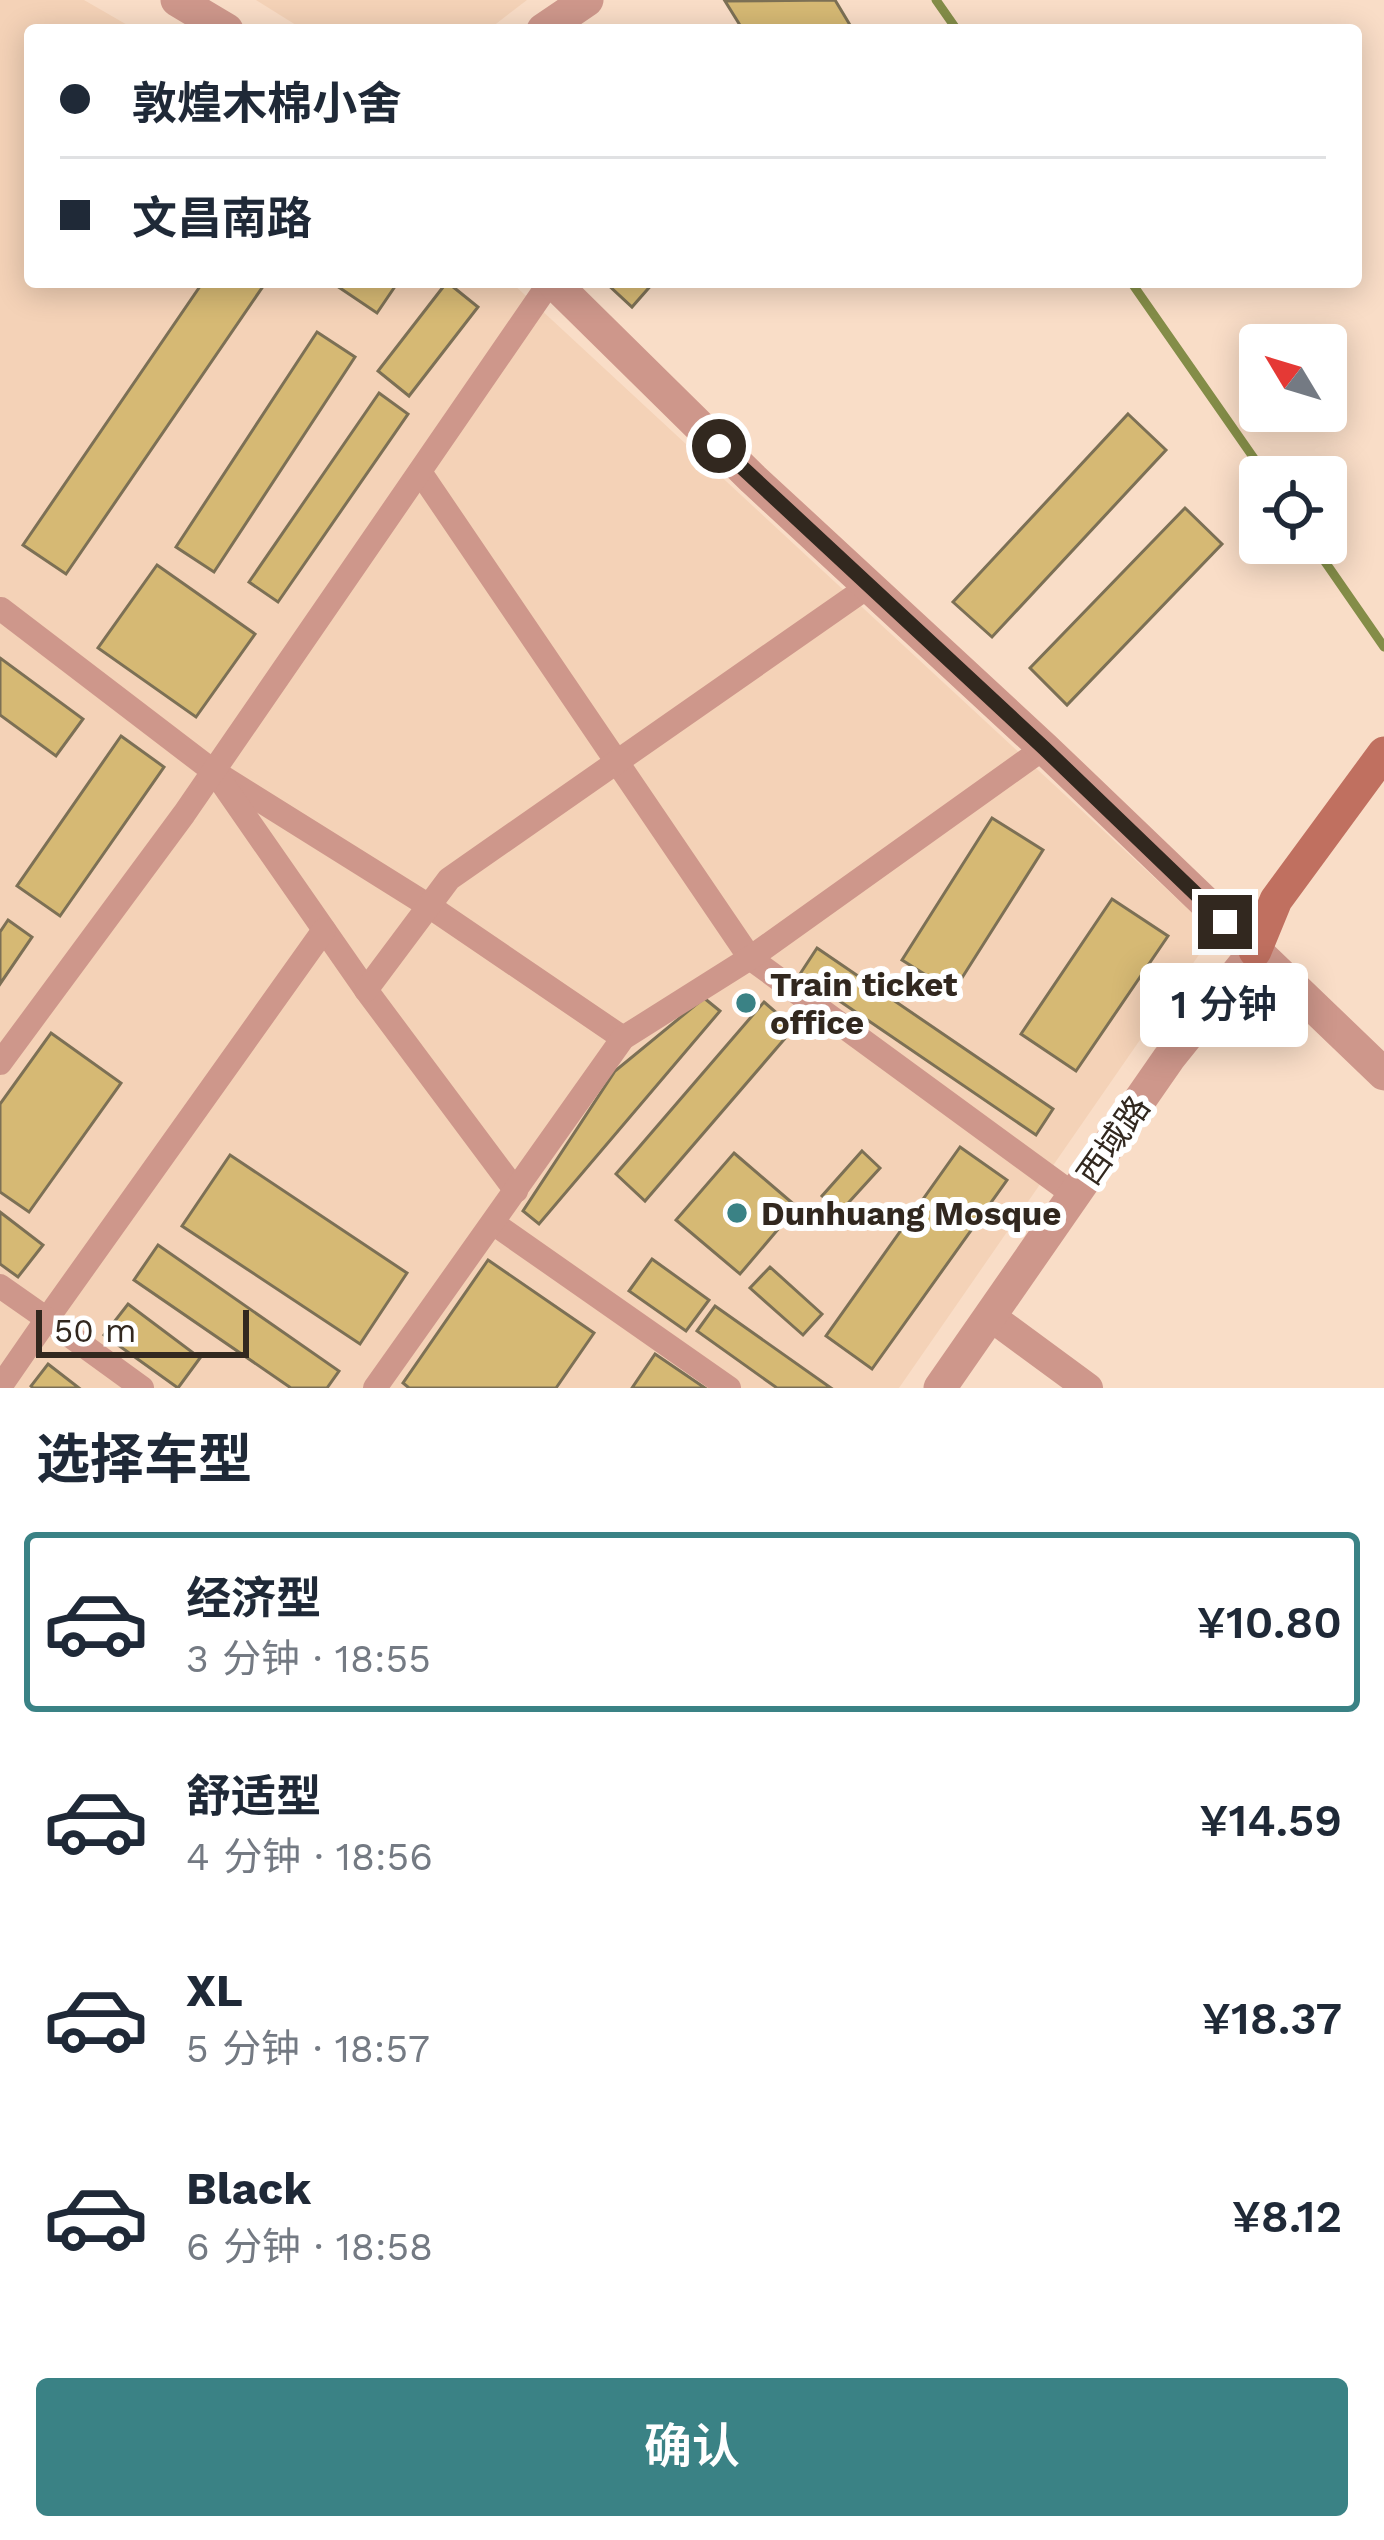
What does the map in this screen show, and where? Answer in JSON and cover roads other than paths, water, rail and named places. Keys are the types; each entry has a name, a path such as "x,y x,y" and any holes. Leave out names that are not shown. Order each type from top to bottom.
{"main road":[{"path":"1255,951 1276,900 1384,753"},
{"name":"西域路","path":"1255,951 1294,914 1384,788"}],"street":[{"path":"177,0 217,24"},
{"path":"552,24 587,0"},
{"path":"0,1063 213,771 548,288"},
{"path":"558,288 753,479 1044,748 1384,1075"},
{"path":"420,472 750,958 1074,1196"},
{"path":"366,990 449,879 869,586"},
{"path":"1,609 213,771 429,906 623,1038"},
{"path":"375,1388 623,1038 750,958 1044,748"},
{"path":"213,771 366,990 515,1191"},
{"path":"0,1387 324,930"},
{"name":"西域路","path":"940,1388 1169,1058 1255,951"},
{"path":"493,1222 729,1388"},
{"path":"0,1286 142,1388"},
{"path":"990,1316 1088,1388"}],"waterway":[{"path":"936,0 953,24"},
{"path":"1135,288 1252,456"},
{"path":"1327,564 1384,647"}],"place":[{"name":"Train ticket office","path":"746,1003"},
{"name":"Dunhuang Mosque","path":"737,1213"}]}
